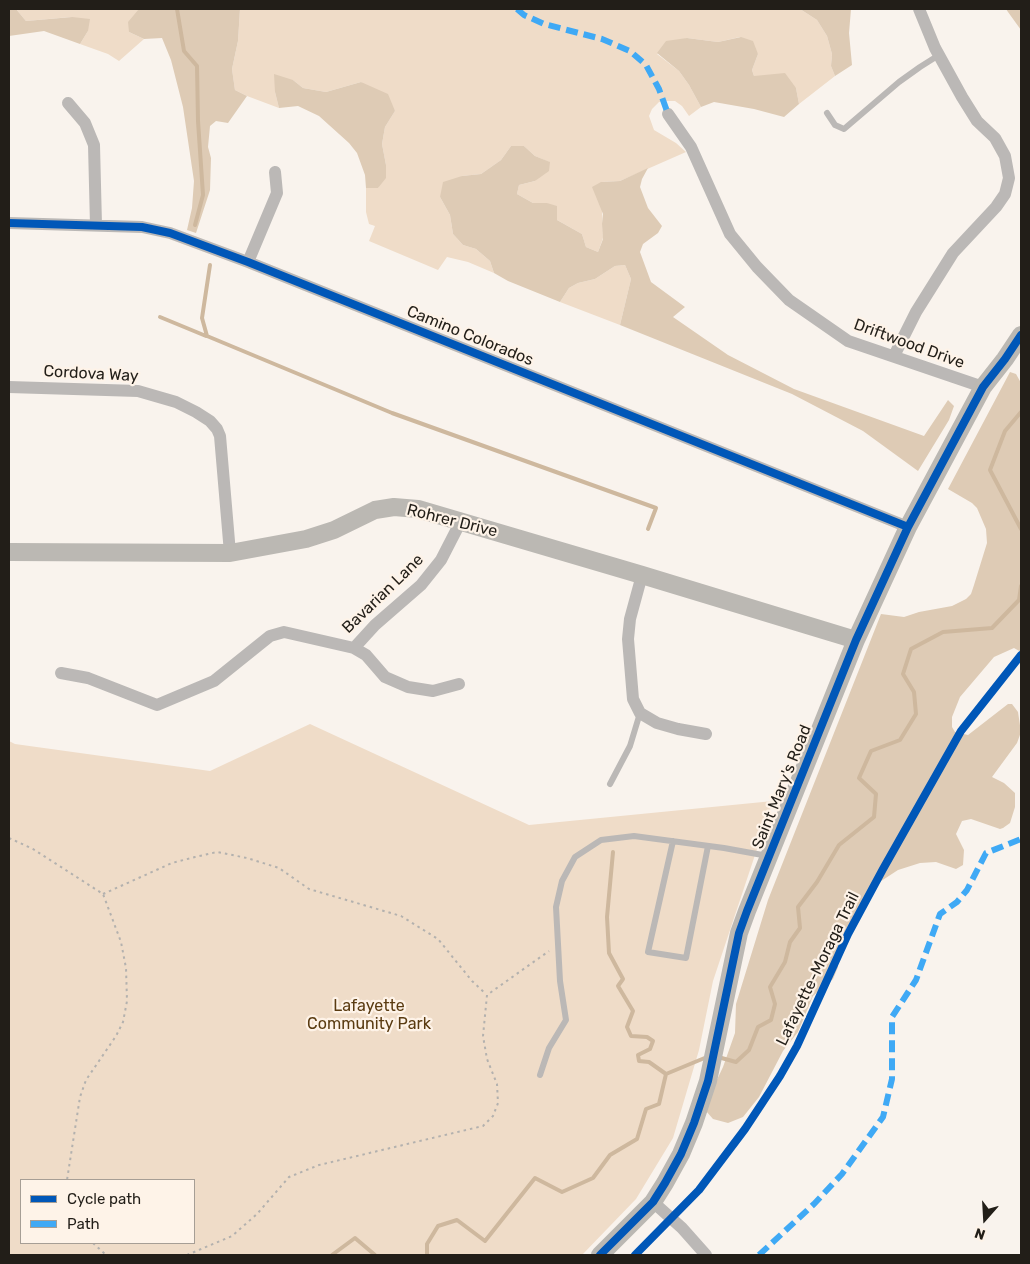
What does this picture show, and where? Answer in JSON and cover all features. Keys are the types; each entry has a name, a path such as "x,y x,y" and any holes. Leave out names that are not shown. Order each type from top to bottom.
{"street":[{"path":"894,356 916,312 953,253 996,208 1005,194 1009,178 1005,156 995,138 977,121 939,55 919,9"},
{"path":"68,102 85,123 94,145 96,225"},
{"name":"Driftwood Drive","path":"668,114 691,147 730,234 757,267 789,300 848,341 983,387"},
{"path":"248,262 277,193 275,172"},
{"name":"Camino Colorados","path":"9,223 142,227 170,233 248,262 908,527"},
{"name":"Saint Mary's Road","path":"600,1255 653,1202 681,1154 708,1081 740,933 768,856 856,640 908,527 983,387 1005,360 1021,335"},
{"name":"Cordova Way","path":"9,387 138,391 176,402 210,421 220,436 230,553"},
{"name":"Rohrer Drive","path":"9,552 230,553 306,540 334,530 375,510 394,507 418,509 856,640"},
{"name":"Bavarian Lane","path":"61,673 88,678 157,705 214,681 270,636 284,632 304,635 354,648 375,625 416,590 441,560 461,521"},
{"path":"642,575 630,619 628,639 633,699 640,713 656,723 706,734"},
{"path":"354,648 366,655 385,677 408,687 433,690 459,684"},
{"path":"653,1202 682,1228 706,1255"}],"lane":[{"path":"826,113 835,125 844,130 899,82 920,66 939,55"},
{"path":"610,784 630,746 640,713"},
{"path":"540,1075 549,1048 566,1020 560,981 556,907 562,881 575,857 601,840 634,836 768,856"},
{"path":"673,841 648,952 686,958 708,846"}],"path":[{"path":"9,838 33,849 103,894 121,942 126,968 127,1001 123,1022 116,1036 86,1080 80,1097 67,1179"},
{"path":"103,894 172,863 195,857 217,852 247,858 279,868 309,889 402,916 438,939 486,995 482,1036 487,1059 497,1084 498,1103 493,1116 483,1126 319,1165 289,1176 258,1214 232,1236 187,1255"},
{"path":"486,995 557,946"},
{"path":"94,1244 106,1255"}],"green space":[{"path":"16,9 139,9 129,32 144,39 119,61 108,54 80,44 88,31 71,17 26,21"},
{"path":"240,9 800,9 817,20 827,36 832,54 831,66 835,76 799,104 796,88 754,76 752,70 758,54 740,37 718,42 687,38 657,54 679,71 701,107 689,116 682,106 675,101 659,102 652,109 649,116 654,130 676,143 686,152 620,181 601,182 603,238 598,252 586,247 582,234 557,220 547,203 533,203 517,194 519,185 535,181 549,162 535,156 524,146 511,146 501,160 481,174 462,176 440,197 450,215 453,234 463,245 476,249 490,261 494,273 468,262 447,257 438,270 369,241 375,226 369,224 366,212 366,188 378,188 386,165 382,144 385,127 395,111 361,82 326,92 303,88 293,80 275,92 279,108 235,90 232,69 238,41"},
{"path":"625,265 631,279 620,325 560,302 569,288 578,283 595,279 615,266"},
{"name":"Lafayette Community Park","path":"310,724 529,825 773,801 713,981 699,1050 673,1138 636,1199 582,1255 9,1255 9,741 15,744 210,771"}],"shaded area":[{"path":"9,9 16,9 26,21 72,17 90,19 88,31 80,44 44,31 9,36"},
{"path":"139,9 240,9 238,41 232,69 235,90 247,96 228,123 216,121 210,126 208,147 211,158 210,190 196,233 187,230 192,208 194,181 183,107 171,60 162,38 144,39 129,32 128,22"},
{"path":"800,9 851,9 849,33 852,65 835,76 831,66 832,54 827,36 817,20"},
{"path":"1006,9 1021,9 1021,30 1008,12"},
{"path":"741,37 753,41 758,54 752,70 754,76 785,73 796,88 799,104 784,117 754,109 714,102 701,107 679,71 657,53 666,41 687,38 718,42"},
{"path":"274,74 293,80 303,88 326,92 361,82 388,94 395,111 385,127 382,144 386,165 386,178 378,188 366,188 365,175 357,153 349,143 319,116 298,106 279,108 275,92"},
{"path":"511,146 524,146 535,156 550,162 549,171 535,181 519,185 517,194 533,203 547,203 557,206 557,220 582,234 586,247 598,252 603,239 603,214 592,187 601,182 620,181 648,168 640,187 648,208 662,226 658,233 643,244 640,252 651,282 685,307 673,317 728,355 794,389 924,436 948,400 954,406 949,420 918,471 863,431 792,394 620,325 631,279 625,265 615,266 595,279 578,283 569,288 560,302 508,281 494,273 490,261 476,249 463,245 453,234 450,215 440,197 443,182 462,176 481,174 501,160"},
{"path":"1010,372 1016,374 1021,383 1021,652 1014,648 994,657 960,697 952,717 952,727 955,732 968,735 1008,704 1012,704 1018,712 1021,732 1017,743 992,777 1004,783 1015,793 1015,807 1010,823 1000,829 971,819 962,821 956,834 964,850 963,865 956,869 936,862 920,863 898,870 872,887 842,936 837,953 838,967 833,979 813,996 798,1032 783,1051 759,1097 743,1117 728,1123 713,1119 706,1111 706,1103 723,1067 735,1033 736,1004 768,900 881,614 904,617 919,612 952,606 966,599 971,594 987,543 986,529 977,508 948,489"}],"waterway":[{"path":"177,9 184,51 197,66 198,121 203,195 195,225"},
{"path":"210,265 202,318 207,336 392,413 656,508 648,529"},
{"path":"160,317 206,336"},
{"path":"1021,412 1005,431 990,470 1021,529"},
{"path":"718,1057 736,1062 749,1050 758,1027 771,1020 775,1004 770,987 785,962 790,942 800,928 798,907 817,882 839,845 874,817 876,794 859,778 871,751 900,740 916,714 914,692 903,674 911,649 943,632 992,628 1019,600 1021,586"},
{"path":"613,852 607,917 609,953 623,979 618,986 633,1011 627,1027 631,1036 647,1037 653,1041 650,1049 638,1055 639,1061 649,1062 666,1074"},
{"path":"427,1255 427,1244 438,1226 457,1220 485,1241 535,1178 562,1192 593,1178 610,1155 637,1139 646,1109 659,1104 666,1074 707,1057"},
{"path":"332,1255 355,1238 375,1255"}],"marked path":[{"path":"517,9 524,15 544,24 602,39 630,51 646,65 659,89 668,114"},
{"path":"759,1255 814,1204 842,1174 883,1117 892,1079 892,1017 916,980 940,914 957,902 967,890 986,853 1021,839"}],"cycle path":[{"path":"9,223 142,227 170,233 248,262 908,527"},
{"path":"600,1255 653,1202 681,1154 708,1081 739,933 856,640 908,527 983,387 1021,335"},
{"name":"Lafayette-Moraga Trail","path":"635,1255 699,1190 745,1129 780,1076 797,1046 848,934 961,731 1021,655"}]}
